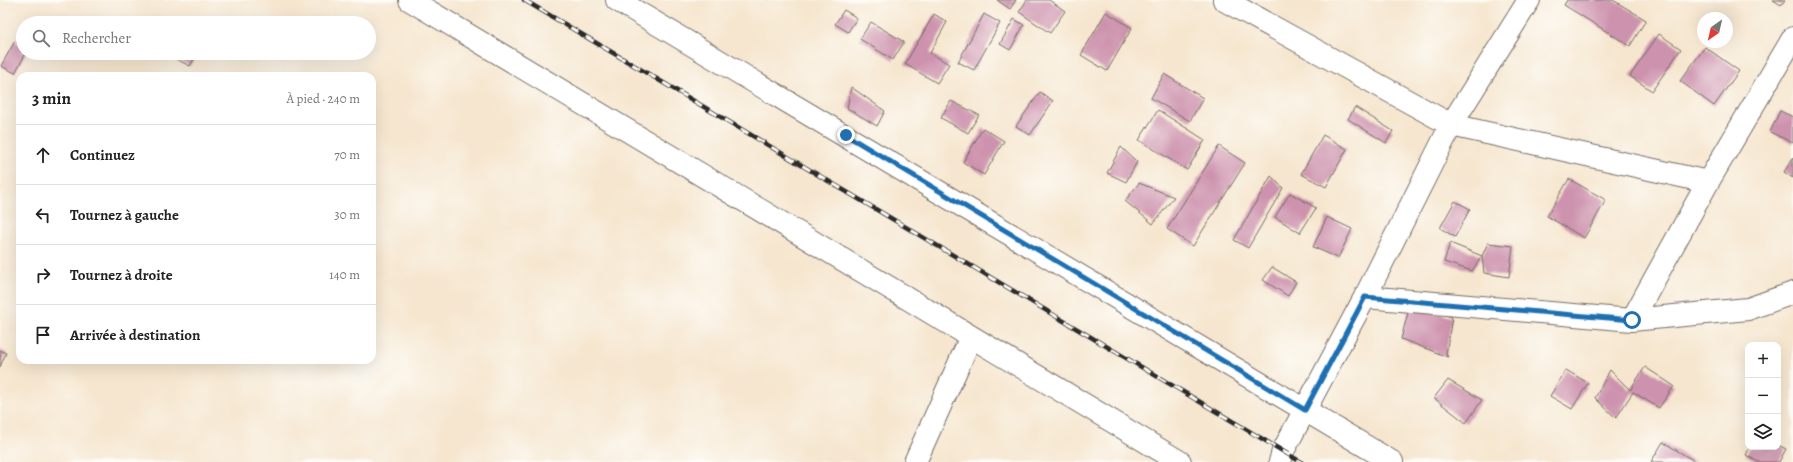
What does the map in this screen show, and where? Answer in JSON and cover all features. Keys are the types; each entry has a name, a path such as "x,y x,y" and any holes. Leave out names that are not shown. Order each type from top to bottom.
{"street":[{"path":"410,0 1180,462"},
{"path":"617,0 1392,462"},
{"path":"1224,0 1247,6 1451,125 1708,182"},
{"path":"1280,462 1283,451 1365,297 1451,125 1529,0"},
{"path":"1632,320 1708,182 1793,38"},
{"path":"1365,297 1632,320 1748,309 1793,293"},
{"path":"915,462 971,337"}],"building":[{"path":"997,0 1016,0 1010,9"},
{"path":"1027,0 1049,0 1065,11 1050,33 1019,12"},
{"path":"1567,0 1613,0 1646,20 1630,46 1564,5"},
{"path":"1773,0 1785,0 1781,5"},
{"path":"844,10 857,18 848,32 835,24"},
{"path":"1106,12 1132,28 1107,71 1081,55"},
{"path":"934,14 947,22 930,53 949,64 937,83 905,64"},
{"path":"984,14 1000,23 974,70 958,62"},
{"path":"1014,19 1024,25 1010,50 1000,44"},
{"path":"871,22 904,42 893,60 860,39"},
{"path":"1659,34 1681,49 1652,91 1630,76"},
{"path":"15,41 16,60 22,60 15,73 1,66"},
{"path":"1704,48 1739,71 1714,106 1680,81"},
{"path":"178,60 194,60 190,66"},
{"path":"1164,74 1203,98 1190,121 1151,98"},
{"path":"851,87 885,111 877,126 847,108"},
{"path":"1040,92 1053,101 1030,135 1016,126"},
{"path":"951,101 979,115 968,133 941,118"},
{"path":"1355,107 1393,131 1386,143 1348,119"},
{"path":"1158,110 1205,140 1187,170 1139,140"},
{"path":"1780,111 1793,117 1793,143 1770,132"},
{"path":"983,128 1004,141 984,175 963,162"},
{"path":"1323,135 1347,149 1326,187 1301,174"},
{"path":"1219,146 1245,163 1193,246 1167,229"},
{"path":"1121,147 1137,162 1126,182 1107,173"},
{"path":"1793,158 1793,178 1784,172"},
{"path":"1271,176 1283,188 1248,248 1234,240"},
{"path":"1569,179 1606,200 1584,238 1547,216"},
{"path":"1139,183 1174,197 1153,224 1125,201"},
{"path":"1290,193 1316,208 1300,233 1275,217"},
{"path":"1455,201 1470,209 1455,237 1440,228"},
{"path":"1327,217 1352,229 1338,258 1313,247"},
{"path":"1450,243 1482,256 1472,271 1444,262"},
{"path":"1488,243 1513,246 1509,277 1484,273 1482,256"},
{"path":"1272,267 1296,282 1288,296 1263,280"},
{"path":"1410,305 1452,317 1446,354 1448,357 1401,339"},
{"path":"0,350 6,353 0,367"},
{"path":"1645,367 1674,386 1659,408 1633,392 1616,418 1595,398 1610,370 1630,390"},
{"path":"1566,370 1588,383 1572,409 1550,396"},
{"path":"1448,380 1482,400 1466,423 1434,398"},
{"path":"1663,442 1696,462 1651,462"},
{"path":"1781,446 1786,449 1779,462 1758,462 1746,455 1748,450 1781,450"}],"railway":[{"path":"524,0 1301,462"}],"route":[{"path":"846,135 1305,410 1365,297 1632,320"}]}
